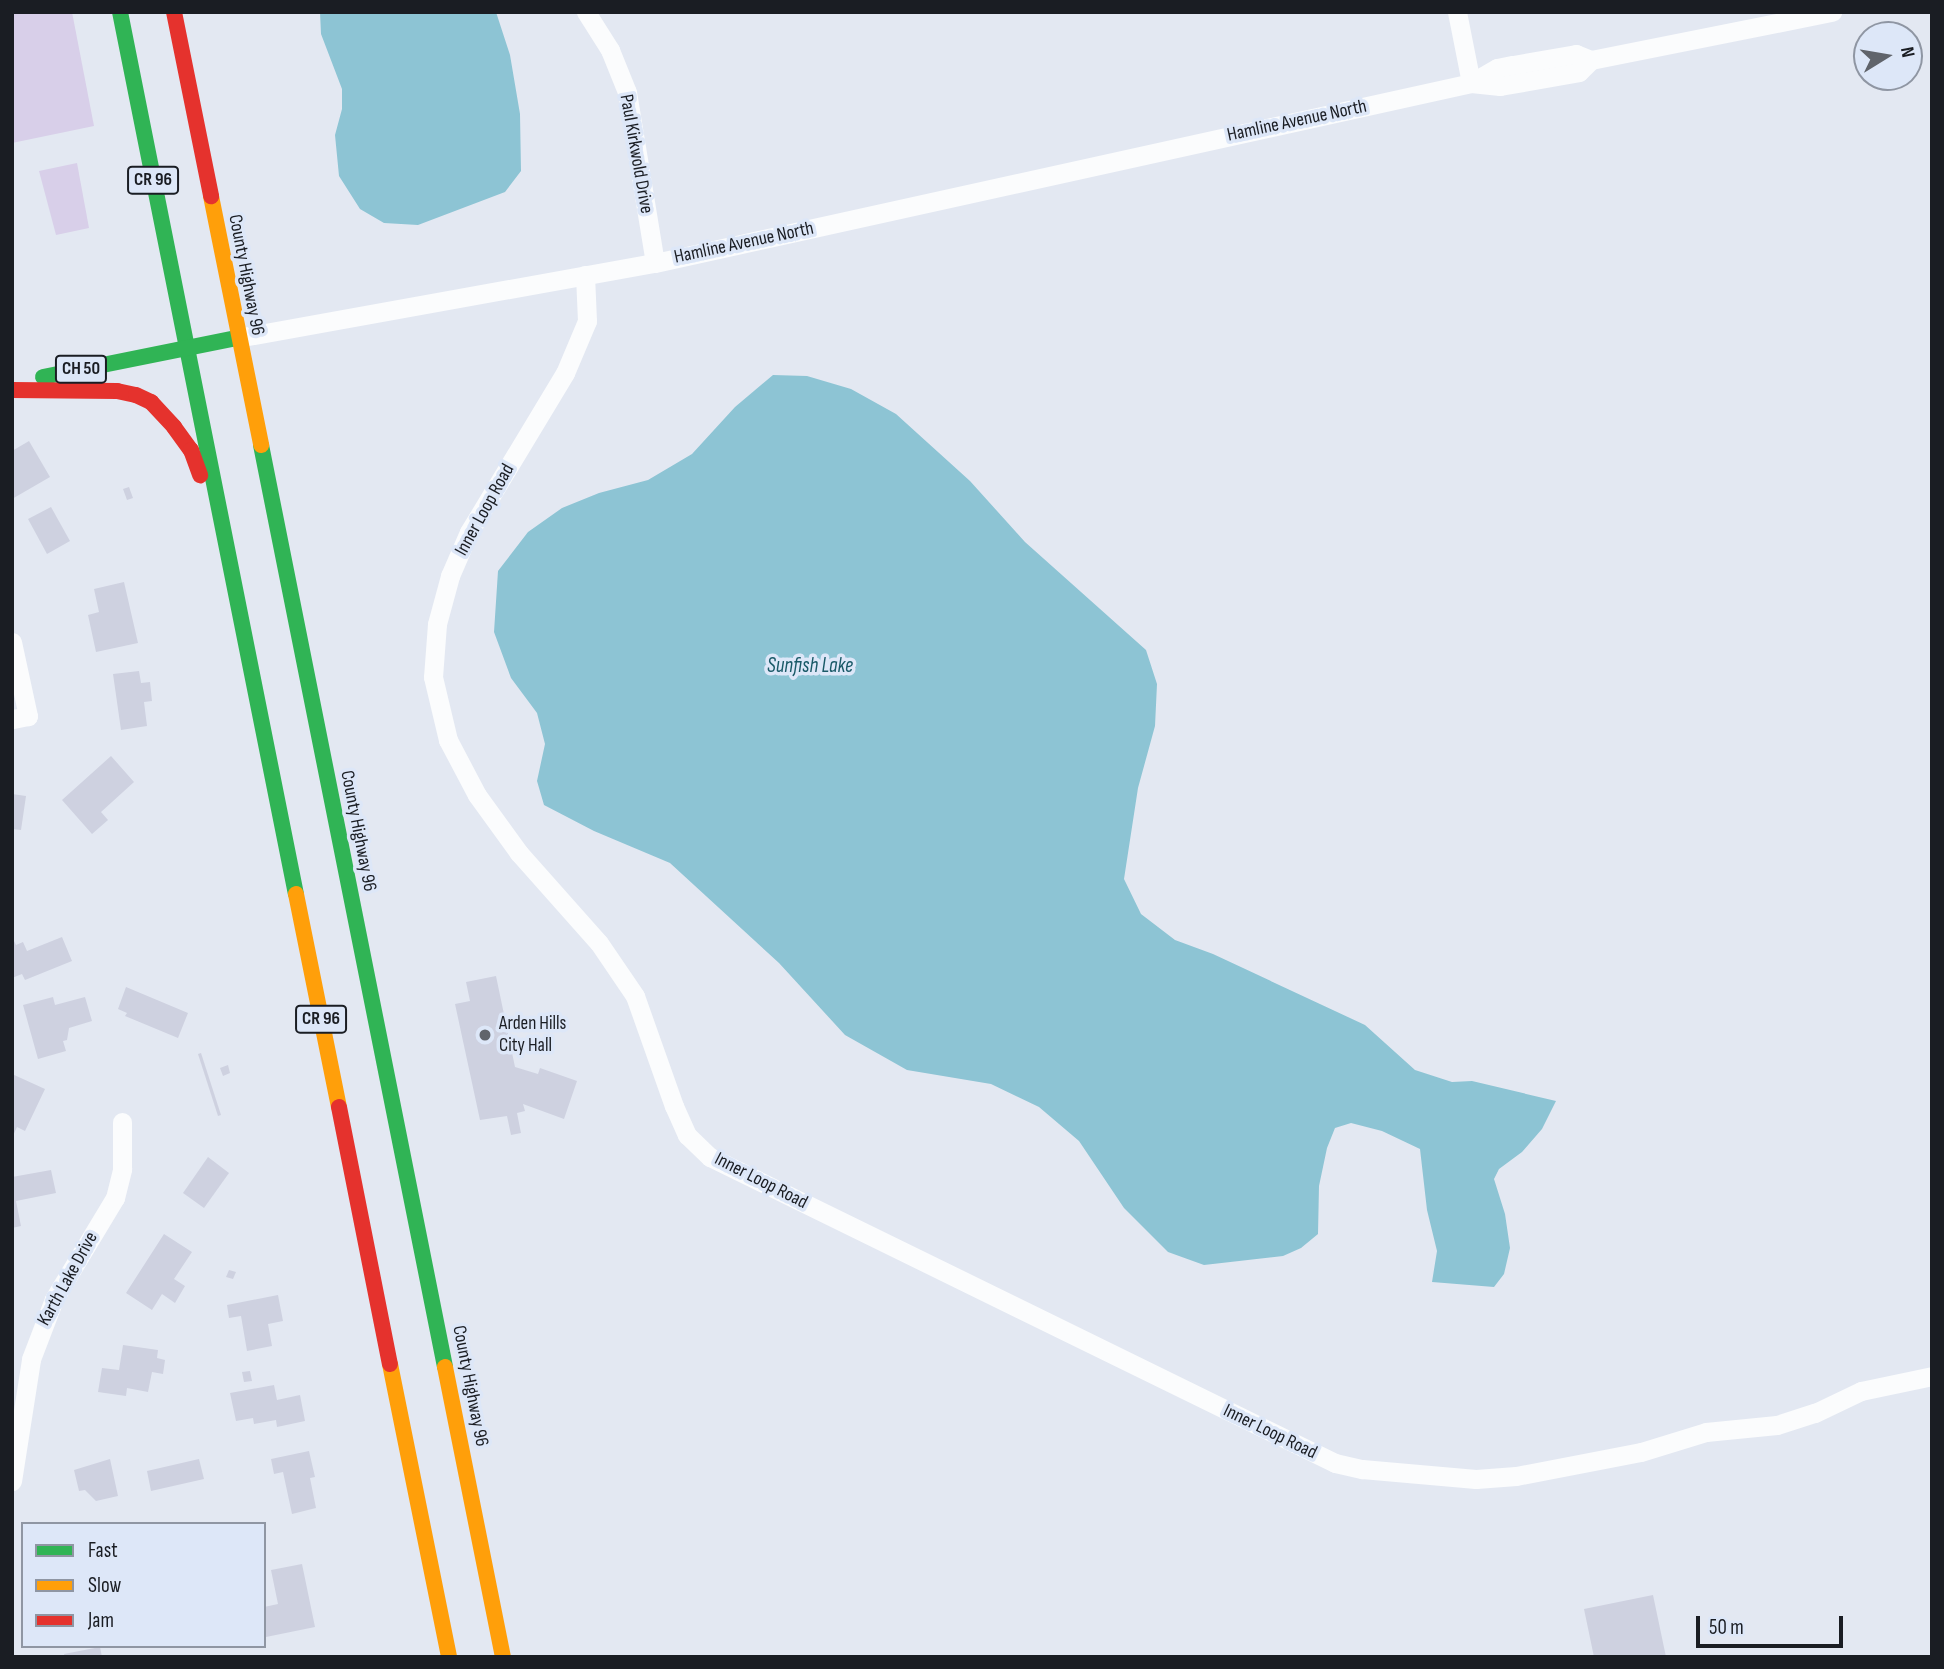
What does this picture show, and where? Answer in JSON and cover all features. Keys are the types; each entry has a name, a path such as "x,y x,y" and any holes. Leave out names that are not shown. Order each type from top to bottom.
{"main road":[{"name":"CR 96","path":"120,12 449,1657"},
{"name":"County Highway 96","path":"174,12 237,338 503,1657"},
{"name":"Hamline Avenue North","path":"12,383 237,338"},
{"path":"12,390 117,391 150,402 191,450 226,546"}],"street":[{"name":"Paul Kirkwold Drive","path":"586,12 610,50 627,92 656,263"},
{"path":"1457,12 1471,83"},
{"name":"Hamline Avenue North","path":"237,338 656,263 1471,83 1500,86 1579,72 1591,60 1832,12"},
{"name":"Inner Loop Road","path":"585,275 587,321 565,373 469,532 450,576 437,624 433,677 448,740 477,795 519,853 598,943 635,996 674,1106 688,1135 710,1157 1335,1463 1362,1469 1476,1479 1516,1476 1641,1452 1706,1432 1777,1425 1815,1413 1861,1391 1932,1376"},
{"path":"12,642 28,716 12,719"},
{"name":"Karth Lake Drive","path":"12,1481 31,1359 54,1299 115,1198 122,1169 122,1122"}],"shaded area":[{"path":"12,12 72,12 94,126 12,143"},
{"path":"77,163 89,228 56,235 39,171"}],"water":[{"path":"320,12 496,12 510,55 520,114 521,171 505,192 418,225 384,223 360,209 339,176 335,135 342,109 342,89 321,34"},
{"name":"Sunfish Lake","path":"773,375 807,376 851,389 896,414 970,481 1025,542 1146,650 1157,684 1155,726 1138,788 1124,879 1141,914 1175,940 1213,954 1365,1025 1415,1070 1452,1082 1472,1081 1556,1101 1542,1129 1522,1152 1499,1169 1494,1179 1505,1214 1510,1248 1504,1274 1494,1287 1432,1282 1437,1251 1427,1210 1420,1149 1382,1131 1351,1123 1335,1128 1327,1148 1319,1186 1318,1234 1301,1248 1283,1256 1204,1265 1168,1252 1124,1208 1079,1141 1039,1107 991,1084 907,1070 845,1035 779,963 670,863 594,831 544,805 537,781 545,744 537,713 511,678 494,632 498,571 528,532 562,508 599,493 648,480 692,454 735,407"}],"building":[{"path":"29,441 50,477 12,499 12,451"},
{"path":"129,487 133,498 127,500 123,489"},
{"path":"51,507 70,541 47,554 28,519"},
{"path":"124,582 138,643 96,652 88,615 99,612 94,589"},
{"path":"139,671 141,683 150,682 152,701 144,702 147,726 121,730 113,674"},
{"path":"111,756 134,782 101,812 108,820 92,834 62,800"},
{"path":"12,794 26,796 21,830 12,829"},
{"path":"12,937 16,945 23,942 27,951 62,937 72,961 25,980 22,974 12,978"},
{"name":"Arden Hills City Hall","path":"496,976 515,1067 538,1074 540,1068 577,1081 564,1119 523,1104 525,1111 517,1113 521,1133 511,1135 507,1116 480,1120 455,1004 470,1001 466,982"},
{"path":"126,987 188,1013 178,1038 125,1016 127,1013 118,1009"},
{"path":"53,997 55,1005 85,997 92,1021 69,1028 67,1040 63,1041 66,1051 38,1059 23,1005"},
{"path":"201,1053 221,1115 218,1116 198,1054"},
{"path":"228,1065 230,1073 223,1076 220,1068"},
{"path":"12,1074 45,1089 25,1131 17,1127 12,1138"},
{"path":"208,1157 229,1173 204,1208 183,1193"},
{"path":"51,1170 56,1193 16,1201 21,1226 12,1228 12,1177"},
{"path":"164,1234 192,1252 174,1279 185,1286 175,1303 162,1294 152,1310 126,1293"},
{"path":"229,1270 236,1272 233,1279 226,1277"},
{"path":"278,1295 283,1321 268,1324 272,1346 247,1351 241,1316 229,1318 227,1305"},
{"path":"123,1345 158,1350 157,1358 165,1360 163,1374 152,1372 148,1392 127,1388 126,1396 98,1392 102,1368 119,1370"},
{"path":"250,1371 252,1381 244,1382 242,1372"},
{"path":"274,1385 277,1400 300,1395 305,1421 277,1427 276,1420 254,1424 253,1418 236,1421 230,1393"},
{"path":"309,1451 315,1477 310,1478 316,1508 292,1514 283,1472 274,1474 271,1459"},
{"path":"110,1459 118,1496 96,1501 85,1490 79,1491 74,1470"},
{"path":"199,1459 204,1479 151,1491 147,1471"},
{"path":"302,1564 315,1627 266,1637 266,1607 278,1604 271,1570"},
{"path":"1653,1595 1666,1657 1594,1657 1584,1609"},
{"path":"100,1648 102,1657 65,1657 64,1654"}],"traffic: fast":[{"path":"120,12 296,894"},
{"path":"43,377 237,338"},
{"path":"261,445 445,1367"}],"traffic: slow":[{"path":"211,196 261,445"},
{"path":"296,894 339,1107"},
{"path":"390,1364 449,1657"},
{"path":"445,1367 503,1657"}],"traffic: jam":[{"path":"174,12 211,196"},
{"path":"12,390 117,391 136,395 151,402 174,427 191,450 200,475"},
{"path":"339,1107 390,1364"}],"place":[{"name":"Arden Hills City Hall","path":"485,1035"}]}
